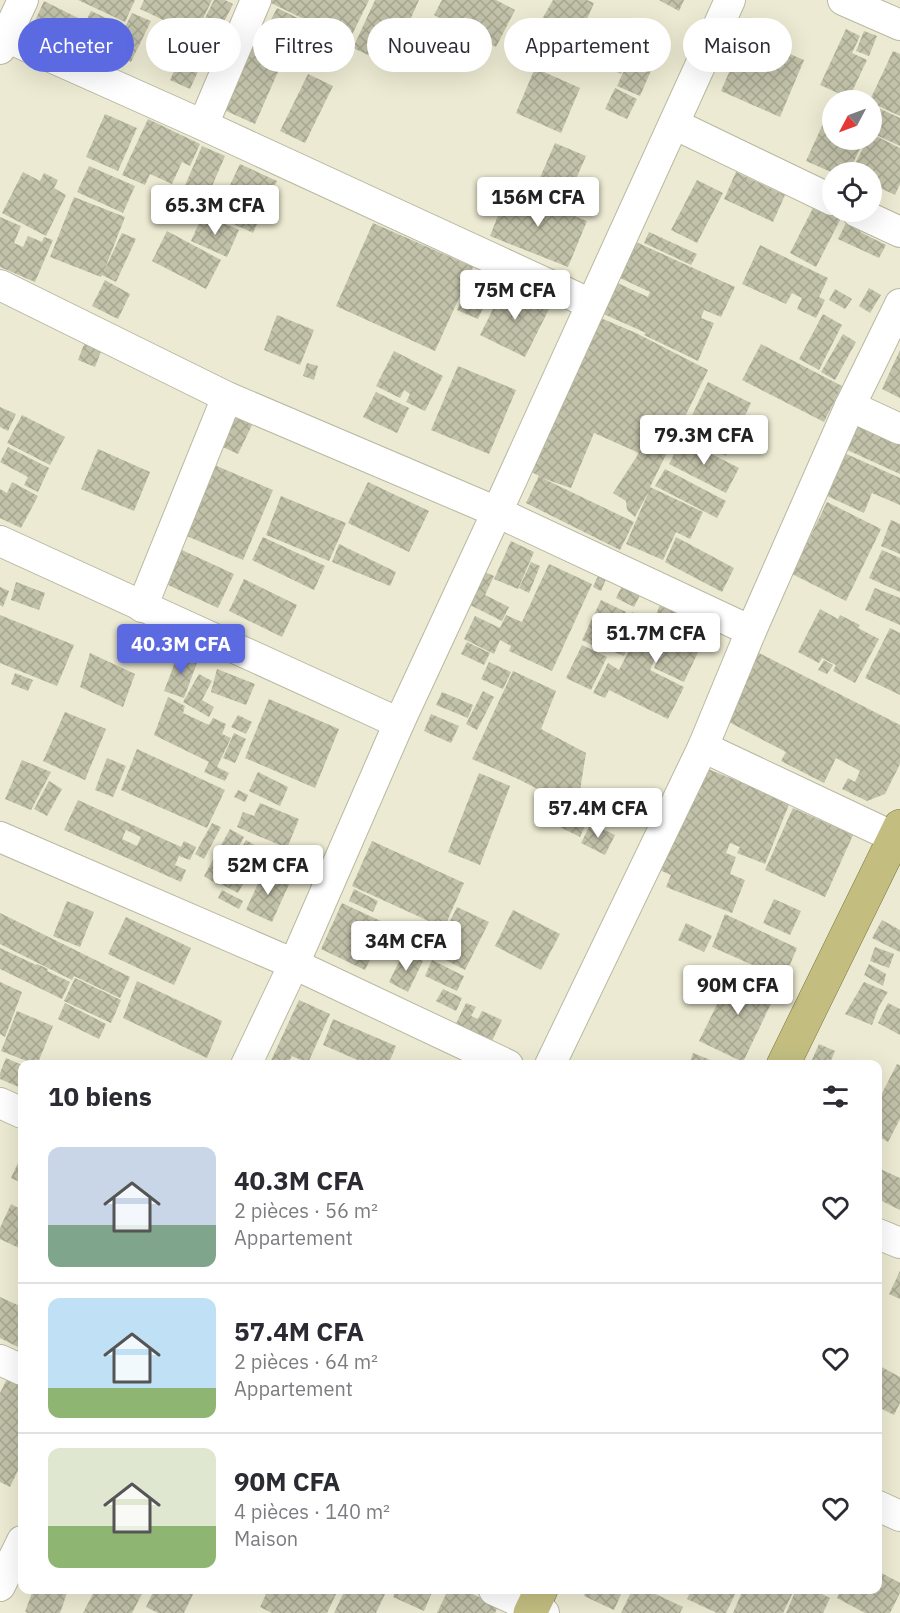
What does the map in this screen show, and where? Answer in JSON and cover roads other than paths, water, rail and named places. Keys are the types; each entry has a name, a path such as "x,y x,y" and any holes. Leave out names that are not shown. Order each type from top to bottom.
{"highway":[{"path":"786,1060 898,835"}],"street":[{"path":"23,0 3,43 203,125 591,304"},
{"path":"203,125 256,0"},
{"path":"248,1060 294,964 399,723 730,0"},
{"path":"843,0 900,25"},
{"path":"674,124 822,195"},
{"path":"878,222 900,232"},
{"path":"0,285 227,397 497,512 752,632"},
{"path":"552,1060 703,747 850,406 900,304"},
{"path":"142,607 227,397"},
{"path":"850,406 900,429"},
{"path":"0,541 399,723"},
{"path":"703,747 898,835"},
{"path":"0,837 294,964 497,1060"},
{"path":"0,1103 18,1111"},
{"path":"882,1236 900,1243"},
{"path":"0,1360 18,1368"},
{"path":"882,1508 900,1516"},
{"path":"0,1586 18,1549"},
{"path":"505,1594 537,1606"}]}
